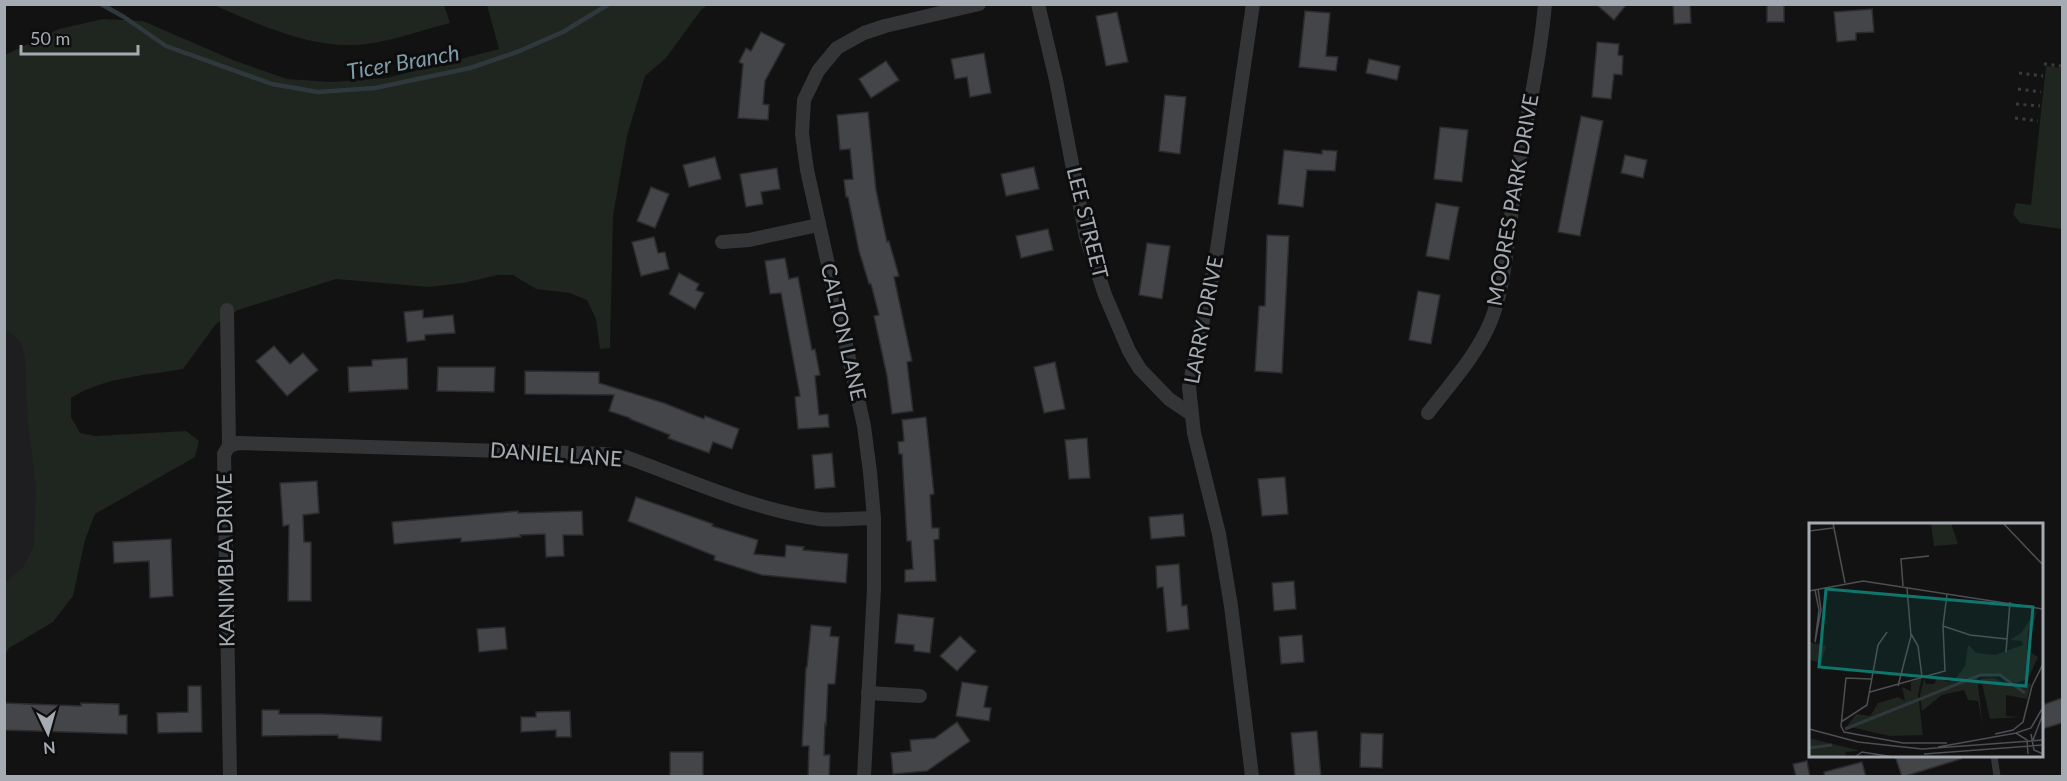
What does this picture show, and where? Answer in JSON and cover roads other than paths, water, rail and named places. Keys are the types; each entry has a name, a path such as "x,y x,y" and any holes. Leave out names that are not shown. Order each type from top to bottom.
{"street":[{"name":"CALTON LANE","path":"864,777 874,589 874,518 864,426 807,170 801,128 804,100 818,71 837,48 864,33 979,4"},
{"name":"LEE STREET","path":"1038,4 1056,80 1086,237 1105,295 1129,351 1140,369 1169,399 1191,414"},
{"name":"LARRY DRIVE","path":"1252,777 1231,606 1219,534 1191,414 1189,387 1215,263 1253,4"},
{"name":"MOORES PARK DRIVE","path":"1428,413 1474,351 1490,322 1504,268 1515,188 1543,33 1545,4"},
{"path":"722,243 749,240 818,225"},
{"name":"KANIMBLA DRIVE","path":"228,310 230,446 224,454 231,777"},
{"name":"DANIEL LANE","path":"230,446 238,443 605,454 626,457 746,501 795,514 821,519 874,518"},
{"path":"868,693 920,696"}],"lane":[{"path":"1994,757 1997,777"}],"waterway":[{"name":"Ticer Branch","path":"101,4 166,46 272,84 318,92 375,88 470,68 517,52 563,32 609,4"}]}
